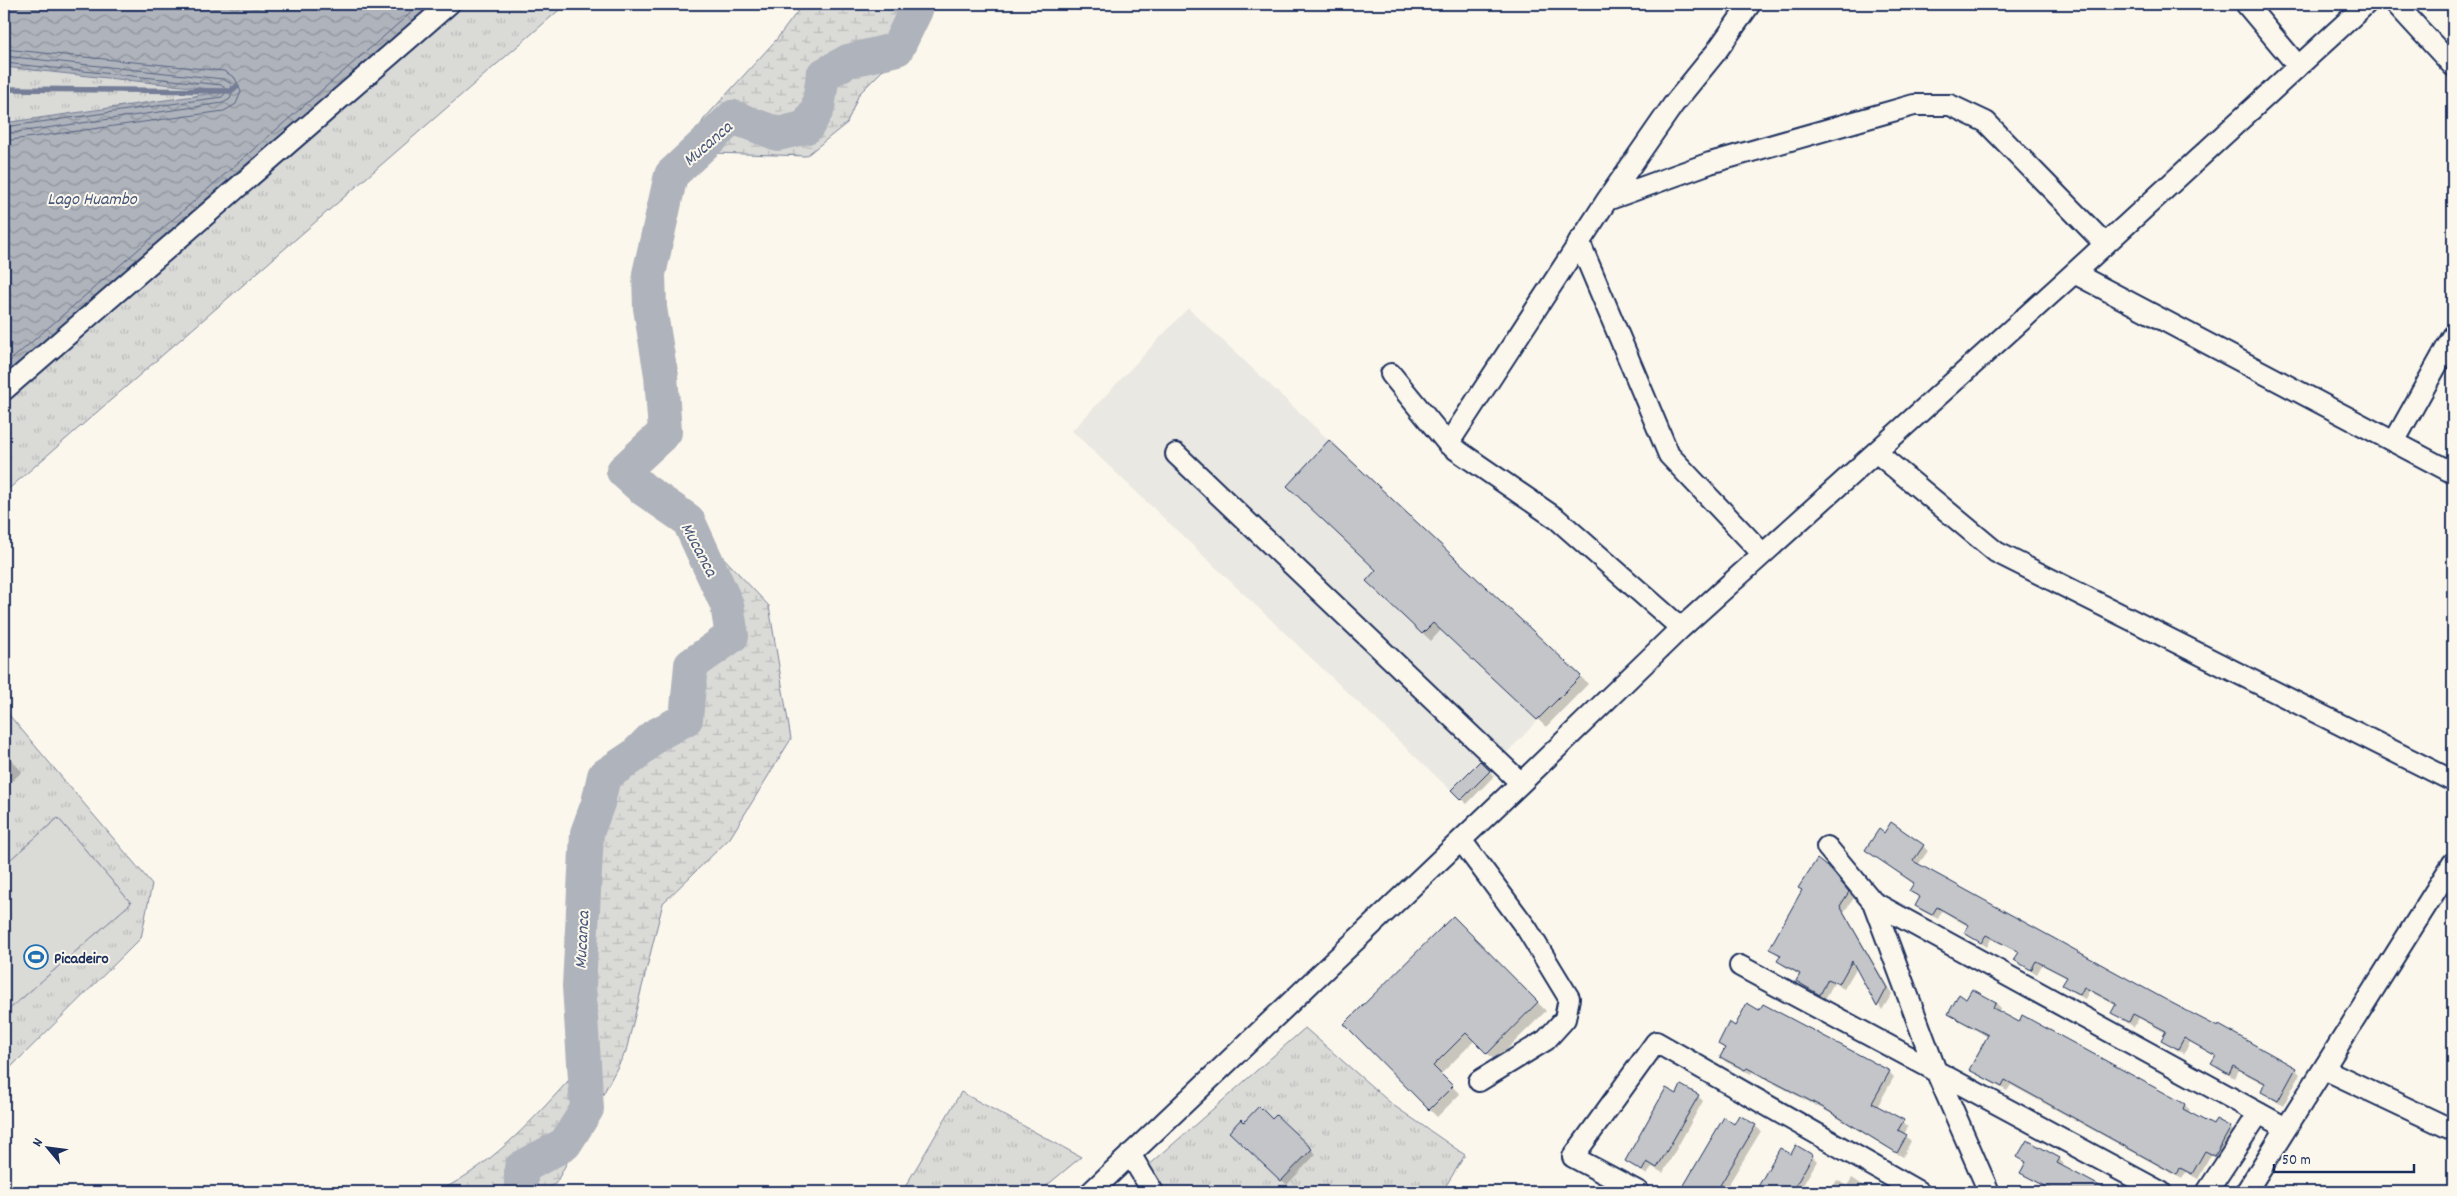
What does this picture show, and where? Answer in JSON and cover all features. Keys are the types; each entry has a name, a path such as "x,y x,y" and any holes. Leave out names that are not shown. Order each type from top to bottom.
{"street":[{"path":"4,390 449,4"},
{"path":"1448,444 1607,200 1673,105 1716,52 1750,4"},
{"path":"2246,4 2298,66"},
{"path":"1091,1192 1681,628 2074,273 2104,243 2366,4"},
{"path":"2396,4 2453,66"},
{"path":"1607,200 1710,163 1914,104 1950,105 1986,122 2104,243"},
{"path":"1579,241 1668,455 1762,553"},
{"path":"2074,273 2453,473"},
{"path":"2394,442 2453,336"},
{"path":"1391,374 1448,444 1557,519 1681,628"},
{"path":"1876,452 1996,552 2453,780"},
{"path":"1176,454 1521,783"},
{"path":"1461,840 1526,929 1569,998 1565,1019 1546,1040 1479,1081"},
{"path":"1828,847 1873,902 1936,1071 1989,1192"},
{"path":"2246,1192 2453,862"},
{"path":"1873,902 2286,1128"},
{"path":"1740,966 2160,1192"},
{"path":"1639,1192 1573,1158 1656,1042 1918,1192"},
{"path":"2324,1069 2453,1130"},
{"path":"2207,1192 2258,1113"},
{"path":"1130,1154 1152,1192"}],"shaded area":[{"path":"1188,308 1581,676 1461,800 1072,431"}],"green space":[{"path":"4,4 566,4 4,493"},
{"path":"803,4 929,4 902,51 859,94 847,123 806,156 713,153 685,174 658,288 678,373 665,432 661,375 650,308 649,274 671,175 704,119 776,40"},
{"path":"688,520 769,606 791,739 730,838 663,903 626,1051 556,1183 544,1192 437,1192 459,1180 499,1151 535,1117 585,1062 579,986 587,833 598,803 604,776 634,756 654,736 686,719 691,665 732,636 727,605"},
{"path":"4,709 152,884 141,938 4,1074 4,1011 5,1013 131,903 58,818 4,865"},
{"name":"Picadeiro","path":"58,818 131,903 5,1013 4,865"},
{"path":"1305,1028 1393,1105 1465,1155 1442,1192 1162,1192 1147,1167"},
{"path":"961,1092 1081,1157 1039,1192 902,1192"}],"water":[{"name":"Lago Huambo","path":"4,4 449,4 4,390 4,123 229,91 4,67"}],"building":[{"path":"1329,440 1581,676 1537,720 1433,623 1422,634 1366,581 1376,570 1287,486"},
{"path":"1480,761 1490,771 1461,800 1451,790"},
{"path":"1891,822 1924,845 1913,861 2168,1001 2218,1027 2219,1025 2296,1068 2278,1101 2261,1092 2265,1083 2233,1066 2229,1074 2211,1064 2216,1056 2184,1038 2178,1049 2161,1040 2166,1031 2133,1014 2129,1022 2111,1013 2116,1004 2084,987 2080,995 2062,985 2067,977 2036,961 2031,970 2014,960 2019,952 1986,935 1981,943 1964,933 1969,925 1937,907 1932,915 1915,906 1920,897 1909,891 1914,883 1865,850 1879,829 1884,833"},
{"path":"1817,859 1831,870 1849,892 1840,906 1887,988 1877,1007 1852,961 1839,984 1828,979 1820,995 1796,981 1800,974 1777,961 1781,955 1769,949 1802,890 1798,888"},
{"path":"1453,916 1538,1002 1487,1054 1466,1033 1433,1066 1453,1086 1429,1110 1344,1024"},
{"path":"1972,989 1996,1002 1993,1008 2019,1022 2022,1015 2185,1104 2183,1109 2213,1125 2216,1119 2231,1127 2215,1156 2205,1151 2192,1174 2180,1168 2177,1175 2005,1080 2002,1087 1969,1070 1988,1035 1948,1014 1959,994 1966,999"},
{"path":"1747,1003 1759,1010 1763,1004 1890,1071 1872,1103 1904,1120 1898,1130 1907,1135 1897,1153 1822,1107 1747,1068 1745,1070 1720,1057 1725,1048 1718,1044 1729,1022 1735,1026"},
{"path":"1681,1085 1699,1095 1657,1168 1647,1162 1642,1171 1625,1161 1666,1088 1677,1094"},
{"path":"1259,1106 1272,1119 1276,1115 1312,1149 1281,1181 1229,1132 1241,1119 1244,1122"},
{"path":"1739,1115 1756,1125 1716,1192 1680,1192 1724,1117 1734,1124"},
{"path":"2027,1140 2060,1158 2057,1163 2111,1192 2057,1192 2020,1173 2026,1162 2017,1157"},
{"path":"1796,1145 1813,1155 1792,1192 1755,1192 1780,1148 1791,1154"}],"waterway":[{"name":"Mucanca","path":"521,1192 521,1168 565,1144 587,1109 579,986 587,833 598,803 604,776 634,756 654,736 686,719 691,665 732,636 727,605 688,520 643,489 623,471 665,432 661,375 650,308 649,274 671,175 733,117 778,134 807,127 818,108 823,75 848,61 897,49 916,10 909,4"},
{"path":"4,89 231,91 237,86"}],"place":[{"name":"Picadeiro","path":"36,957"}]}
